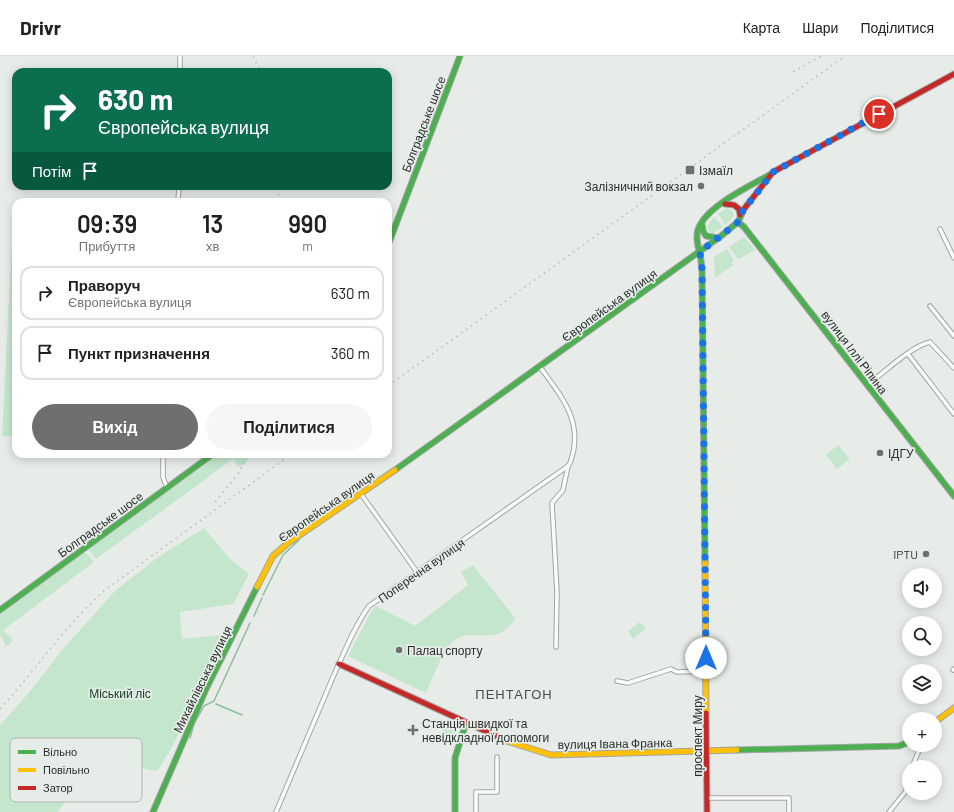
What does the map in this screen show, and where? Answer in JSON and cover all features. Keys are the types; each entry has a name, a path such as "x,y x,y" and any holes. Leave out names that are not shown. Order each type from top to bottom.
{"main road":[{"name":"Болградське шосе","path":"392,234 460,56"},
{"path":"721,236 714,239 706,236 702,229 703,221 722,205 773,172 954,74"},
{"path":"738,222 740,215 773,172"},
{"path":"752,185 758,191"},
{"path":"722,205 728,203 734,205 739,209 740,215"},
{"name":"проспект Миру","path":"703,221 698,231 698,246 702,269 707,812"},
{"name":"Європейська вулиця","path":"273,556 288,543 361,494 540,367 700,252 738,222"},
{"name":"вулиця Іллі Ріпина","path":"738,222 749,233 954,496"},
{"name":"Болградське шосе","path":"0,610 208,458"},
{"name":"Михайлівська вулиця","path":"153,812 206,689 273,556"},
{"name":"вулиця Івана Франка","path":"339,664 506,741 551,755 870,747 902,745"},
{"path":"942,717 954,708"},
{"path":"455,812 455,758 466,722"}],"street":[{"path":"180,56 180,68"},
{"path":"940,229 954,258"},
{"path":"930,306 954,336"},
{"path":"867,385 924,343 930,342 954,368"},
{"path":"908,354 954,414"},
{"path":"540,367 571,412 575,434 572,458 568,466 563,490 552,503 557,592 556,647"},
{"path":"163,458 163,476 167,488"},
{"name":"Поперечна вулиця","path":"276,812 304,742 339,664 369,606 568,466"},
{"path":"361,494 417,572"},
{"path":"617,682 628,682 671,669 677,672 706,671"},
{"path":"476,812 476,792 497,792 497,757"},
{"path":"889,812 902,796"},
{"path":"707,798 789,798 790,812"}],"green space":[{"path":"727,208 733,211 734,216 725,225 718,214"},
{"path":"714,217 723,227 713,233 709,232 707,226"},
{"path":"744,237 755,250 738,259 729,247"},
{"path":"12,241 12,437 2,436"},
{"path":"727,249 734,261 732,263 733,265 715,278 714,257"},
{"path":"838,445 850,459 837,469 826,455"},
{"path":"214,458 249,458 245,464 238,467 233,459 96,559 89,550 90,547"},
{"name":"Міський ліс","path":"204,528 229,558 249,574 233,604 180,612 182,639 222,635 185,722 167,755 157,771 142,768 142,738 10,738 10,802 65,802 57,812 0,812 0,725 28,694 63,649 115,591 157,558"},
{"path":"82,553 86,553 94,562 3,630 13,640 6,647 2,637 0,637 0,613"},
{"path":"473,565 515,618 508,628 500,633 492,635 467,635 451,643 441,659 426,693 348,656 374,607 376,606 415,626 468,585 461,572"},
{"path":"640,622 646,629 633,639 628,631"},
{"path":"441,720 458,728 453,742 443,742"}],"waterway":[{"path":"263,595 283,555 299,540"},
{"path":"254,616 262,598"},
{"path":"190,738 194,724 204,706 214,701 250,623"},
{"path":"216,704 242,715"}],"railway":[{"path":"253,56 259,68"},
{"path":"793,72 821,56"},
{"path":"392,383 845,56"},
{"path":"278,198 279,190"},
{"path":"215,502 238,474 246,458"},
{"path":"0,709 77,618 105,590 286,458"}],"traffic: fast":[{"path":"392,234 460,56"},
{"path":"700,253 697,243 697,232 705,217 732,196 771,174"},
{"path":"395,470 721,236 738,222 744,209"},
{"path":"738,222 744,227 954,496"},
{"path":"702,224 703,231 706,236 719,238"},
{"path":"700,253 702,269 705,562"},
{"path":"0,610 208,458"},
{"path":"153,812 206,689 257,587"},
{"path":"455,812 455,758 466,723"},
{"path":"737,750 902,745"}],"traffic: slow":[{"path":"257,587 273,556 288,543 395,470"},
{"path":"705,562 706,713"},
{"path":"942,717 954,708"},
{"path":"507,741 551,755 737,750"}],"traffic: jam":[{"path":"744,209 773,172 954,74"},
{"path":"725,204 734,205 739,209 740,215"},
{"path":"339,664 507,741"},
{"path":"706,713 707,812"}],"place":[{"name":"Ізмаїл","path":"690,170"},
{"name":"Залізничний вокзал","path":"701,186"},
{"name":"ІДГУ","path":"880,453"},
{"name":"IPTU","path":"926,554"},
{"name":"Палац спорту","path":"399,650"},
{"name":"Станція швидкої та невідкладної допомоги","path":"413,730"}],"district":[{"name":"ПЕНТАГОН","path":"514,694"}],"route":[{"path":"706,658 702,269 700,252 738,222 742,212 773,172 879,114"}]}
